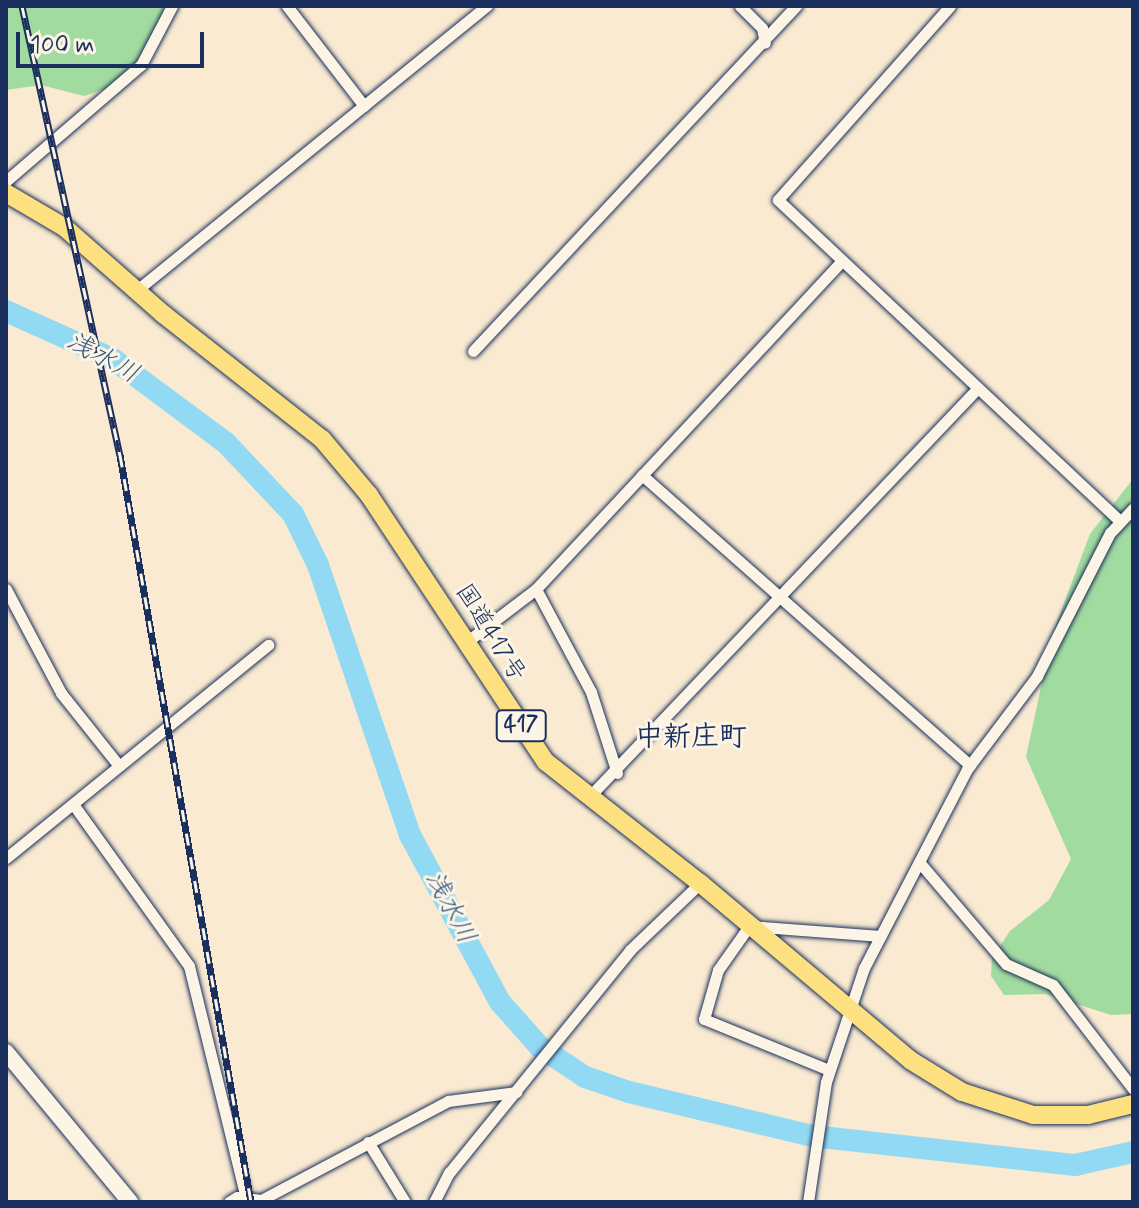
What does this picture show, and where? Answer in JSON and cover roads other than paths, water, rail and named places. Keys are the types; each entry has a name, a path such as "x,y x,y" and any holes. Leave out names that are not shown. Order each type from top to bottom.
{"highway":[{"name":"国道417号","path":"6,193 64,227 322,439 369,495 469,640 546,762 700,883 928,1074 1001,1107 1033,1115 1088,1115 1133,1104"}],"main road":[{"path":"6,1052 130,1202"}],"street":[{"path":"6,181 141,65 172,6"},
{"path":"287,6 364,106"},
{"path":"137,290 487,6"},
{"path":"740,6 762,28 765,43"},
{"path":"473,351 765,43 796,6"},
{"path":"950,6 781,191 778,200 1119,520"},
{"path":"469,640 536,589 842,261"},
{"path":"588,798 617,773 779,596 977,389"},
{"path":"642,475 970,765"},
{"path":"809,1196 828,1076 847,1007 970,765 1037,676 1119,520 1133,508"},
{"path":"6,589 61,693 119,766"},
{"path":"536,589 591,692 617,773"},
{"path":"6,858 268,645"},
{"path":"73,804 189,966 246,1198"},
{"path":"920,863 1006,964 1053,985 1133,1089"},
{"path":"434,1202 449,1173 582,1015 648,929 700,883"},
{"path":"828,1076 704,1019 718,970 749,926 881,936"},
{"path":"229,1202 246,1198 261,1200 448,1101 516,1092"},
{"path":"368,1142 405,1202"}],"waterway":[{"name":"浅水川","path":"6,311 113,359 226,443 293,514 318,565 410,835 500,1002 540,1047 585,1077 629,1092 812,1136 1075,1165 1133,1152"}],"railway":[{"path":"22,6 120,455 251,1202"}],"district":[{"name":"中新庄町","path":"691,738"}]}
